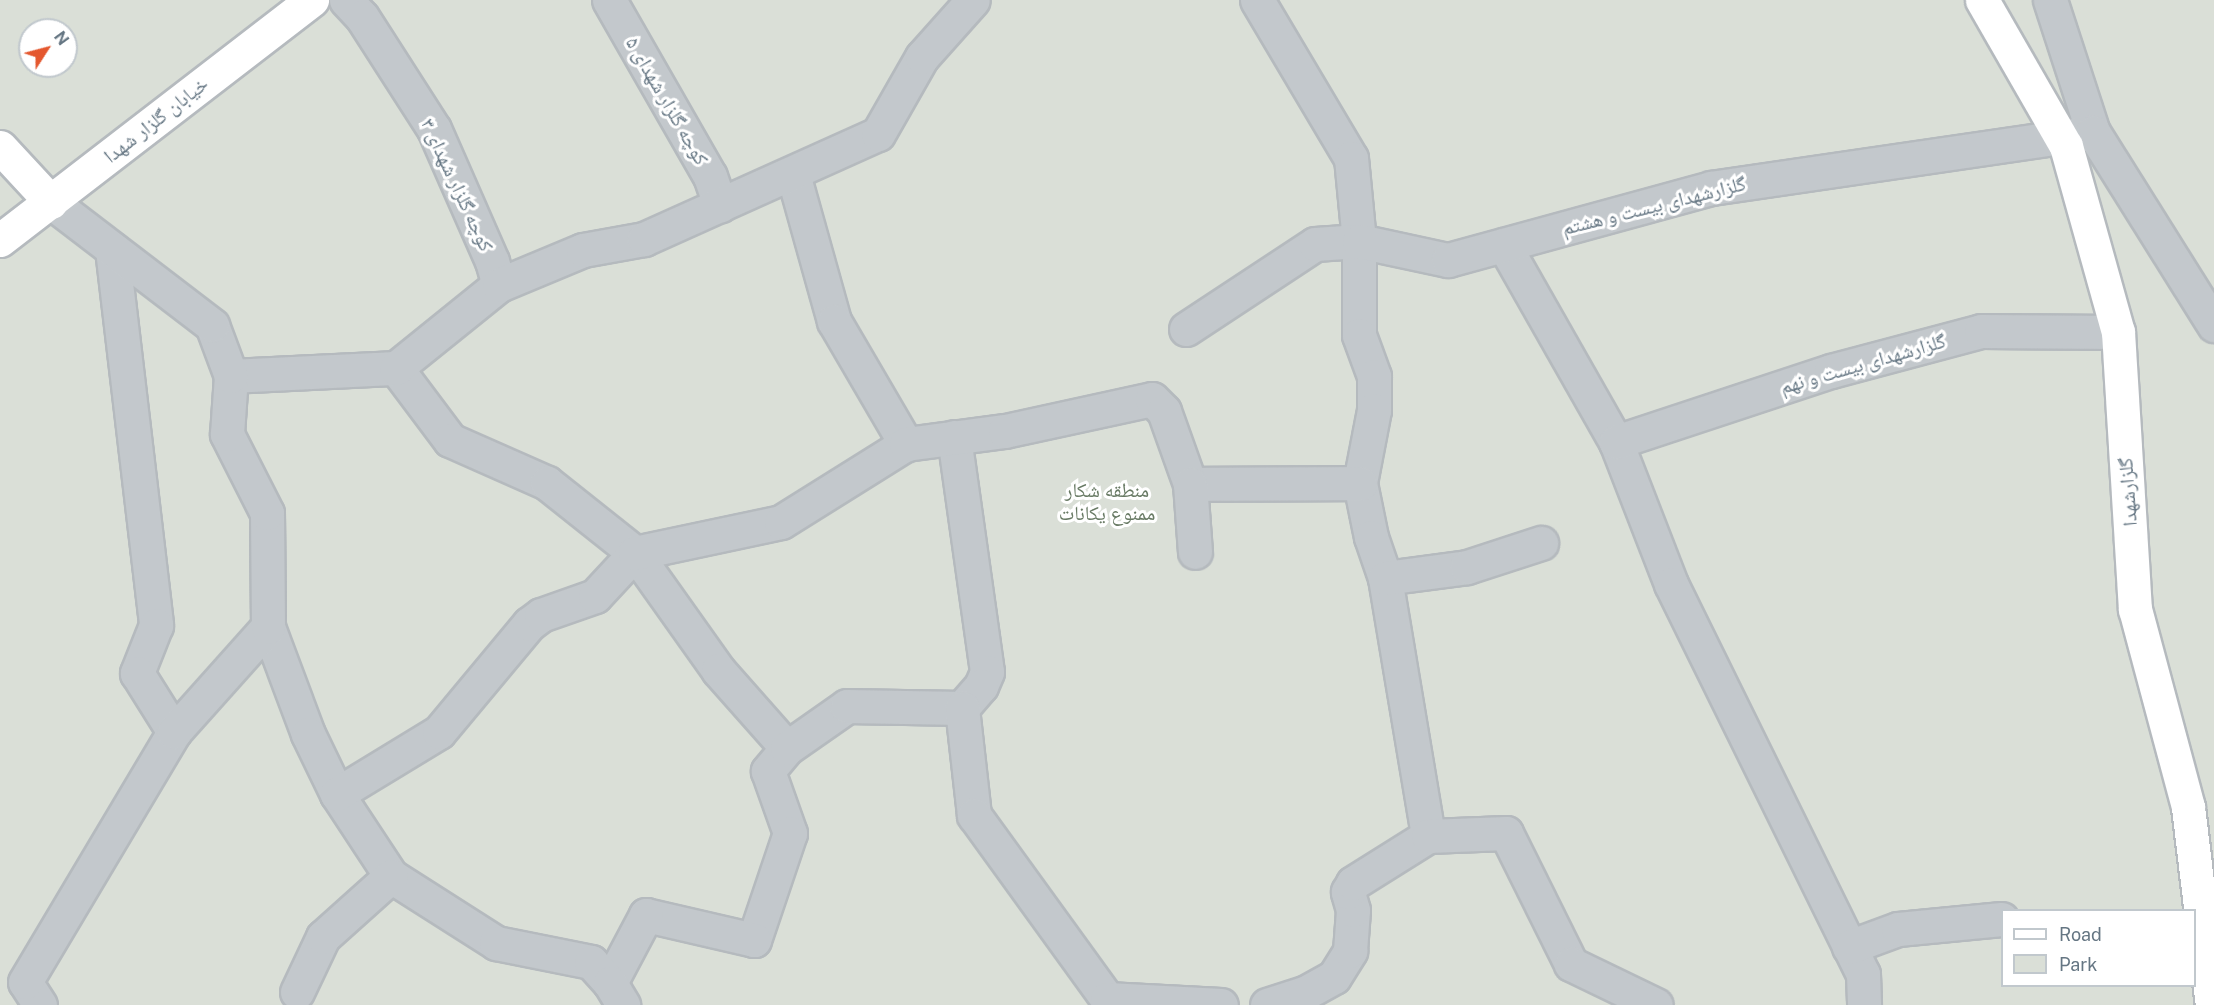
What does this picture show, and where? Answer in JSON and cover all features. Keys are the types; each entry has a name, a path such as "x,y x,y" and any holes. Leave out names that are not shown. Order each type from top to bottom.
{"main road":[{"name":"خیابان گلزار شهدا","path":"0,240 312,0"},
{"name":"گلزارشهدا","path":"1982,0 2060,136 2118,332 2135,609 2188,807 2198,927 2212,1005"},
{"path":"0,147 51,202"}],"street":[{"name":"کوچه گلزار شهدای ۳","path":"346,0 362,17 434,129 492,261 499,285"},
{"name":"کوچه گلزار شهدای ۵","path":"609,0 710,176 720,205"},
{"path":"231,376 396,368 499,285 583,250 644,239 878,134 922,57 974,0"},
{"path":"1257,0 1351,158 1359,241 1359,335 1374,376 1374,399 1360,483 1371,537 1385,578 1428,836"},
{"path":"2050,0 2093,132 2214,325"},
{"name":"گلزارشهدای بیست و هشتم","path":"1186,329 1315,244 1359,241 1448,260 1712,188 2093,132"},
{"path":"793,174 834,321 906,444"},
{"path":"51,202 212,325 231,376 227,434 267,513 268,627 308,734 337,794 391,876 496,943 591,962 617,994"},
{"path":"1504,245 1616,442 1671,584 1863,974 1864,1005"},
{"path":"112,249 156,625 137,673 174,732"},
{"name":"گلزارشهدای بیست و نهم","path":"1616,442 1832,371 1981,331 2118,332"},
{"path":"396,368 450,440 547,483 635,553 718,670 787,748"},
{"path":"337,794 438,732 529,624 541,615 595,596 635,553 781,522 906,444 1005,431 1152,399 1164,411 1190,484 1195,552"},
{"path":"954,437 987,672 981,686 962,708 974,815 1107,999 1221,1005"},
{"path":"1190,484 1360,483"},
{"path":"1385,578 1467,567 1541,543"},
{"path":"40,1005 25,982 174,732 268,627"},
{"path":"617,994 646,915 754,940 790,833 768,771 787,748 847,706 962,708"},
{"path":"1267,1005 1305,993 1334,977 1350,951 1353,910 1348,892 1353,883 1428,836 1506,832 1571,964 1656,1005"},
{"path":"297,992 323,937 391,876"},
{"path":"1849,947 1898,929 2001,919"}],"green space":[{"name":"منطقه شکار ممنوع یکانات","path":"0,0 2214,0 2214,1005 0,1005"}]}
